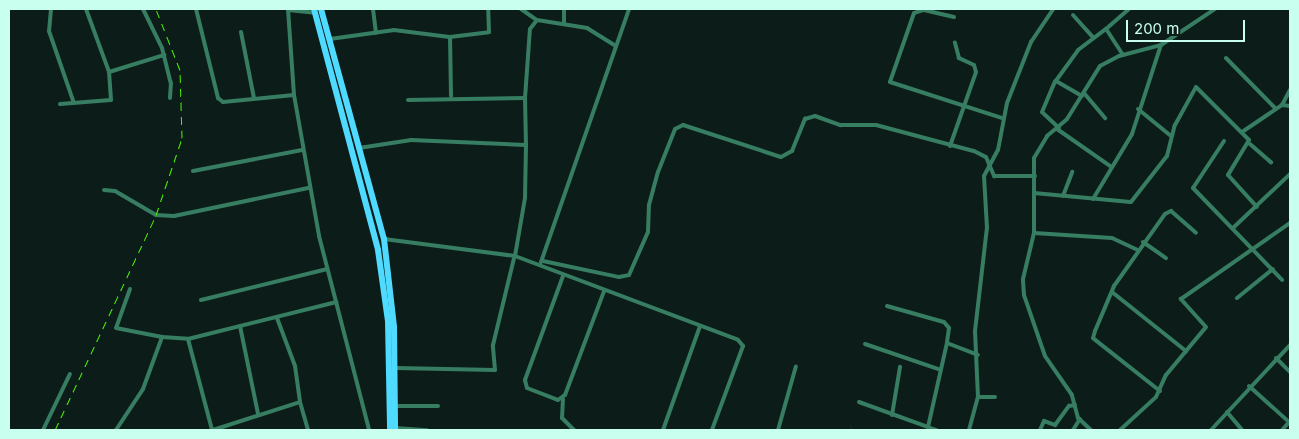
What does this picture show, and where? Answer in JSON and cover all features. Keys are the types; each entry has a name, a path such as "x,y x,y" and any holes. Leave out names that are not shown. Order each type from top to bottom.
{"main road":[{"path":"316,10 330,39 331,56 378,250 388,321 394,429"},
{"path":"316,10 359,148 384,239 396,368 394,429"}],"street":[{"path":"51,9 49,31 74,104"},
{"path":"60,104 112,99 109,72 86,9"},
{"path":"143,9 164,55 170,98"},
{"path":"196,9 218,98 223,102 294,95"},
{"path":"316,10 288,9 294,95 308,188 369,430"},
{"path":"373,9 376,33"},
{"path":"330,39 399,30 450,37 489,32 488,9"},
{"path":"521,9 537,20 587,28 616,46"},
{"path":"564,9 564,23"},
{"path":"538,265 543,260 629,9"},
{"path":"969,430 978,397 978,355 975,331 987,228 989,168 998,150 1002,118 1031,42 1053,9"},
{"path":"1110,166 1058,129 1042,112 1056,81 1092,37 1106,29 1129,9"},
{"path":"1091,430 1080,419 1075,405 1045,356 1024,295 1023,279 1034,233 1037,150 1058,129 1083,95 1100,66 1123,55 1161,45 1215,9"},
{"path":"954,17 923,10 914,13 889,79 912,92 965,104 1002,118"},
{"path":"1073,15 1092,37"},
{"path":"396,368 495,370 493,345 514,257 525,198 525,98 530,29 537,20"},
{"path":"1106,29 1123,55"},
{"path":"241,32 254,98"},
{"path":"450,37 451,96"},
{"path":"950,146 976,72 974,66 959,58 955,43"},
{"path":"1093,198 1110,166 1132,134 1138,109 1161,45"},
{"path":"109,72 164,55"},
{"path":"1226,58 1275,108"},
{"path":"1056,81 1083,95 1105,118"},
{"path":"1034,193 1131,202 1167,156 1171,136 1196,87 1242,132 1250,144 1271,162"},
{"path":"1282,105 1290,90"},
{"path":"408,100 451,96 525,98"},
{"path":"1242,132 1275,108 1282,105 1290,106"},
{"path":"1138,109 1171,136"},
{"path":"543,260 619,278 629,274 648,232 649,205 658,172 678,126 781,157 792,150 805,119 812,116 840,125 876,125 982,154 989,168"},
{"path":"359,148 411,140 526,145"},
{"path":"1224,140 1193,188 1234,227 1282,280"},
{"path":"1250,144 1228,174 1257,207"},
{"path":"193,171 302,150"},
{"path":"1063,196 1072,172"},
{"path":"988,174 1035,176"},
{"path":"1234,227 1290,174"},
{"path":"104,190 115,191 156,215 174,216 308,188"},
{"path":"1160,391 1093,338 1112,292 1142,242 1168,212 1196,233"},
{"path":"1120,430 1160,391 1166,375 1207,325 1181,299 1198,283 1254,250 1290,223"},
{"path":"1034,233 1112,238 1138,250"},
{"path":"384,239 514,257 700,326 743,346 712,430"},
{"path":"1142,242 1166,258"},
{"path":"201,300 327,269"},
{"path":"1237,298 1273,269"},
{"path":"562,276 525,380 527,388 563,399"},
{"path":"130,290 116,328 162,337 188,339 336,302"},
{"path":"574,430 562,418 563,399 604,291"},
{"path":"1112,292 1186,351"},
{"path":"887,306 944,322 949,328 928,427"},
{"path":"277,318 295,366 300,402 308,430"},
{"path":"240,326 258,414"},
{"path":"663,430 700,326"},
{"path":"116,430 143,389 162,337"},
{"path":"188,339 212,430 300,402"},
{"path":"865,344 941,370"},
{"path":"947,344 978,355"},
{"path":"1211,430 1249,386 1290,345"},
{"path":"1276,358 1290,372"},
{"path":"778,430 796,366"},
{"path":"892,415 900,367"},
{"path":"43,430 70,374"},
{"path":"1249,386 1290,421 1282,430"},
{"path":"978,397 995,397"},
{"path":"859,402 936,430"},
{"path":"1040,430 1044,421 1055,425 1069,406 1075,405"},
{"path":"396,406 438,406"},
{"path":"1227,412 1242,430"},
{"path":"1073,430 1080,419"},
{"path":"394,429 427,430"}],"waterway":[{"path":"850,425 852,430"}],"railway":[{"path":"55,430 156,215 182,138 180,70 156,9"}]}
